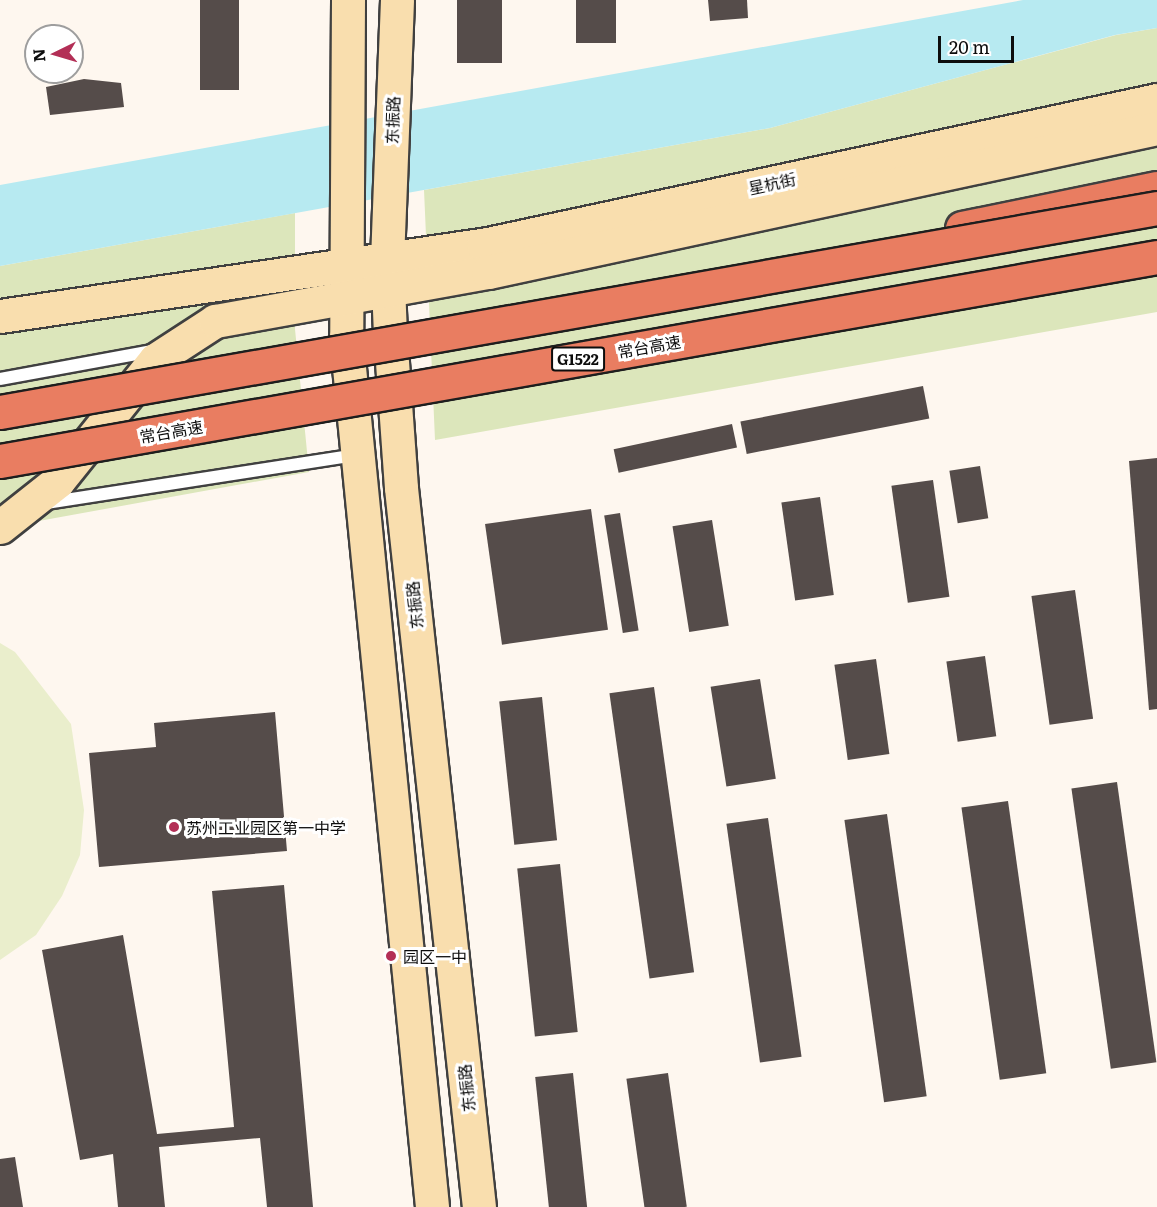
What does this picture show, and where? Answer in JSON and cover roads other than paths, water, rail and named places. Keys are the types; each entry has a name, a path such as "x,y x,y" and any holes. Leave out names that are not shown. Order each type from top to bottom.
{"highway":[{"path":"704,287 1157,188"},
{"path":"0,412 1157,208"},
{"name":"常台高速","path":"0,461 1157,257"}],"main road":[{"path":"348,0 344,106 345,291 355,456 432,1207"},
{"name":"东振路","path":"397,0 387,276 401,488 479,1207"},
{"name":"星杭街","path":"387,276 494,243 1157,100"},
{"name":"星杭街","path":"387,276 1157,128"},
{"path":"0,527 58,481 155,360 215,321 345,291 387,276"},
{"path":"0,316 345,291"}],"lane":[{"path":"241,332 345,291"},
{"path":"0,379 219,337"},
{"path":"0,510 355,456"}],"water":[{"path":"1023,0 1157,0 1157,28 1115,35 770,128 0,266 0,185"}],"place":[{"name":"苏州工业园区第一中学","path":"174,827"},
{"name":"园区一中","path":"391,956"}]}
